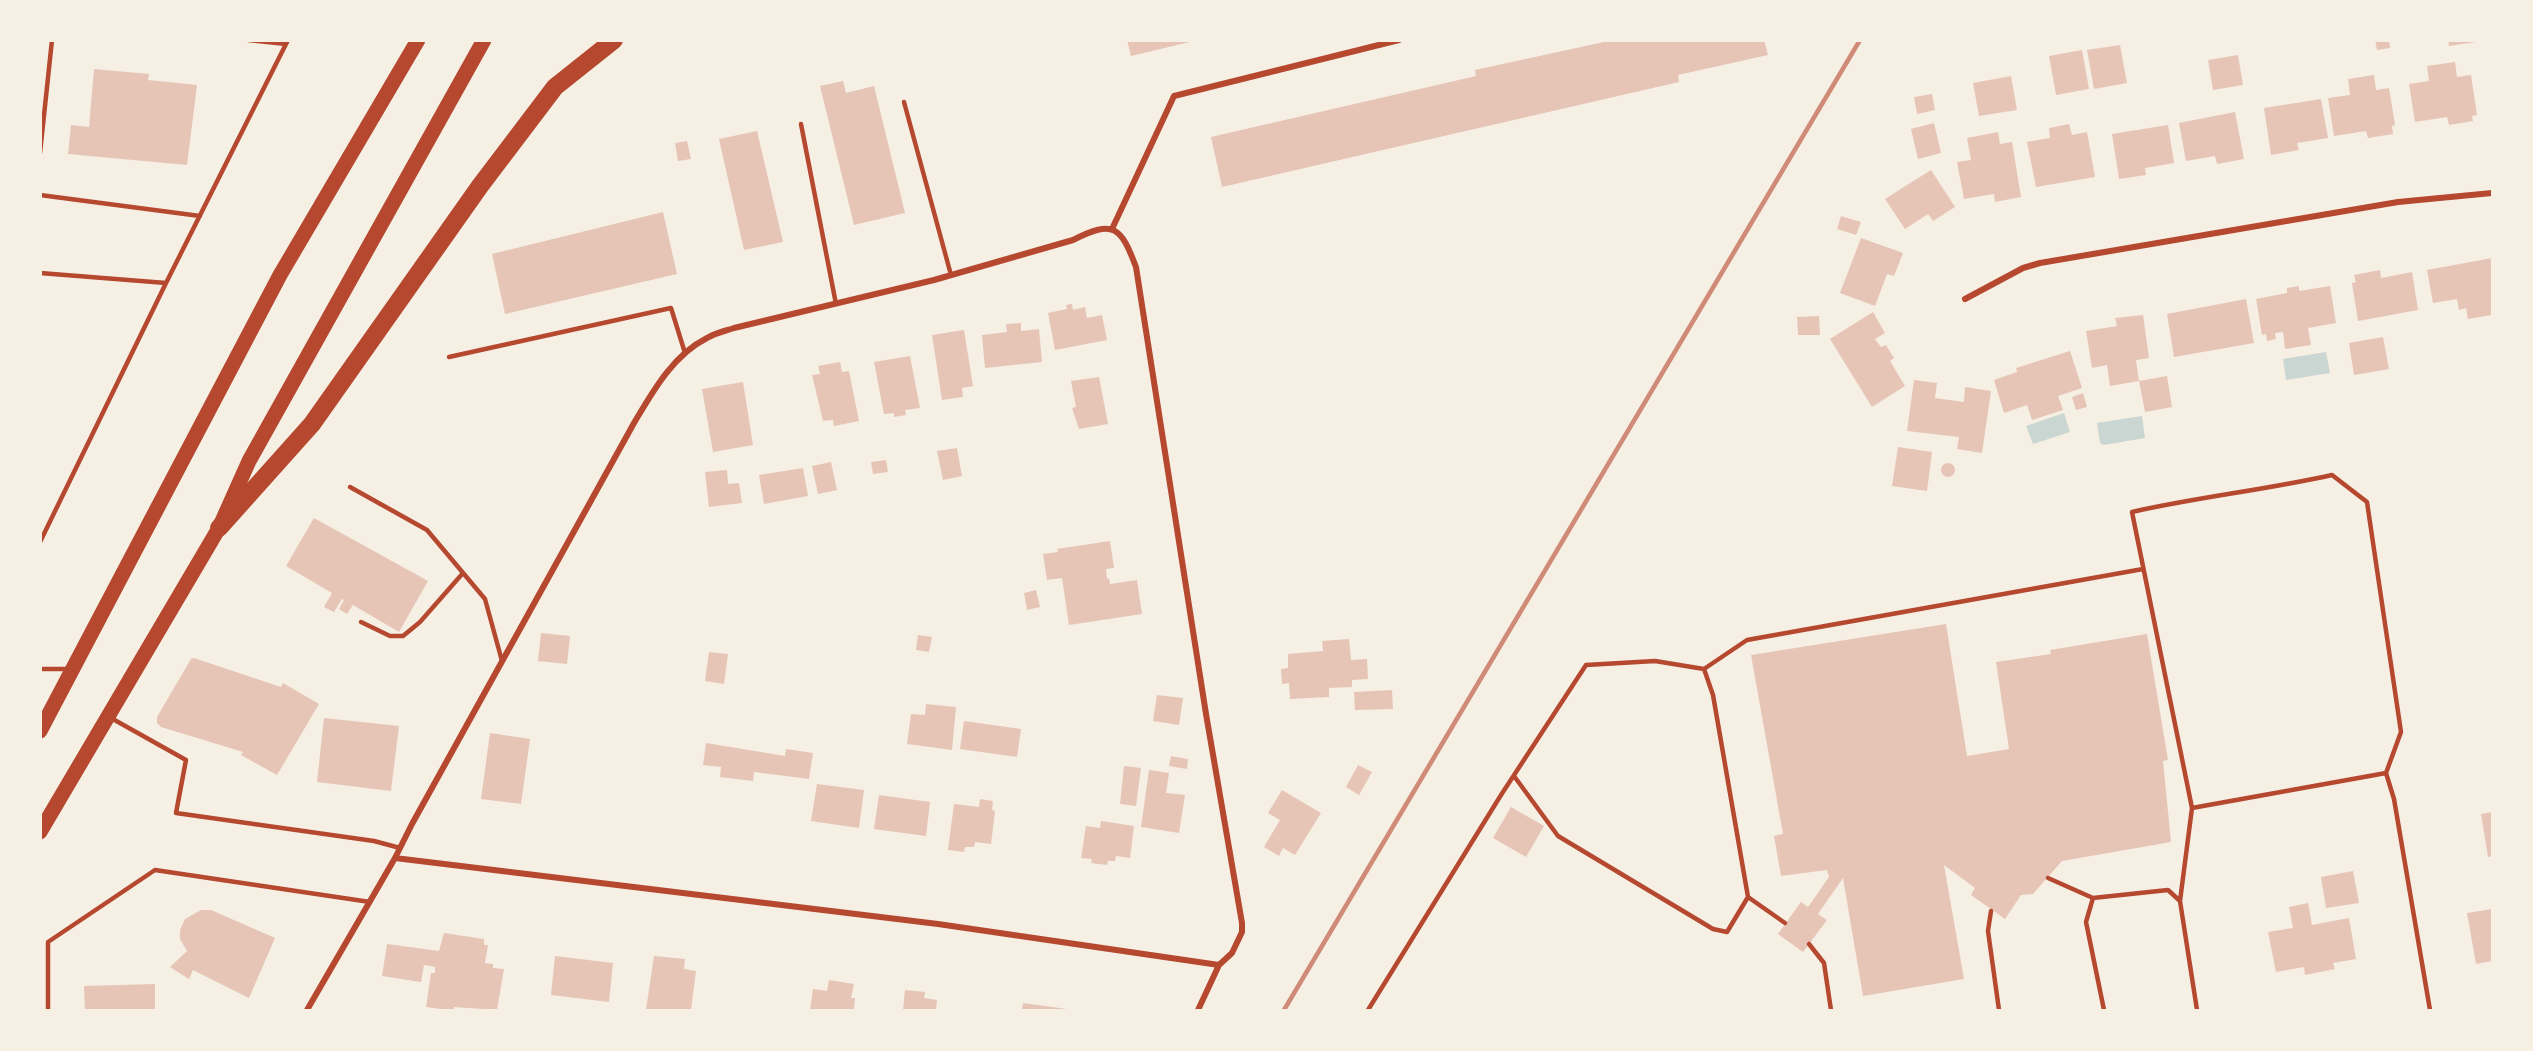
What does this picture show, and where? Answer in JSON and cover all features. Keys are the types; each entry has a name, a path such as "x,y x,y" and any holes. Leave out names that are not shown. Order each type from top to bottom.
{"highway":[{"path":"219,528 312,424 480,186 555,87 614,40"}],"main road":[{"path":"40,730 280,275 418,40"},
{"path":"40,832 219,528 249,461 484,40"}],"street":[{"path":"1112,230 1174,96 1399,40"},
{"path":"1965,299 2022,268 2040,263 2398,202 2493,193"},
{"path":"307,1011 395,858 634,423 656,386 685,353 707,338 734,328 951,275 1073,240 1093,230 1112,230 1121,233 1127,242 1136,267 1206,714 1242,923 1242,932 1232,953 1220,965 1198,1011"},
{"path":"395,858 938,924 1220,965"}],"lane":[{"path":"40,153 52,40"},
{"path":"40,542 287,42 248,40"},
{"path":"904,102 951,275"},
{"path":"801,124 836,304"},
{"path":"40,195 200,216"},
{"path":"40,273 166,283"},
{"path":"449,357 671,308 685,353"},
{"path":"2197,1011 2180,901 2192,808 2132,512 2186,500 2268,489 2332,475 2367,502 2401,732 2386,773 2394,799 2430,1011"},
{"path":"350,487 427,530 485,599 502,661"},
{"path":"1368,1011 1586,665 1654,661 1704,669 1747,640 2144,569"},
{"path":"361,622 390,636 403,636 420,622 463,573"},
{"path":"40,669 73,669"},
{"path":"1514,776 1558,836 1713,929 1727,932 1748,897 1713,695 1704,669"},
{"path":"108,717 186,760 176,813 374,841 400,848"},
{"path":"2192,808 2386,773"},
{"path":"48,1011 48,942 155,870 369,902"},
{"path":"2048,878 2093,898 2168,890 2180,901"},
{"path":"1748,897 1785,923"},
{"path":"2093,898 2086,922 2104,1011"},
{"path":"1991,911 1988,931 1999,1011"},
{"path":"1809,944 1824,963 1832,1011"}],"shaded area":[{"path":"2326,352 2330,373 2286,380 2283,359"},
{"path":"2064,413 2070,432 2033,444 2026,426"},
{"path":"2142,416 2145,438 2104,445 2100,443 2097,423"}],"building":[{"path":"1127,40 1194,40 1194,41 1131,56"},
{"path":"1613,40 1764,40 1768,55 1678,75 1679,82 1222,187 1211,137 1476,76 1475,70"},
{"path":"2375,40 2389,40 2390,48 2377,50"},
{"path":"2448,40 2476,40 2476,42 2449,46"},
{"path":"2120,45 2127,83 2094,89 2087,50"},
{"path":"2082,50 2089,89 2056,95 2049,56"},
{"path":"2238,55 2243,85 2213,90 2208,60"},
{"path":"2455,62 2457,77 2471,75 2477,115 2472,116 2473,121 2449,125 2447,117 2415,122 2409,84 2429,81 2427,66"},
{"path":"94,69 149,74 148,80 197,85 187,165 68,154 71,125 89,127"},
{"path":"2374,75 2376,90 2389,88 2395,125 2392,126 2393,134 2368,138 2366,131 2334,136 2328,98 2350,95 2348,79"},
{"path":"2011,76 2017,110 1979,116 1973,83"},
{"path":"843,81 846,93 874,86 905,213 854,225 820,86"},
{"path":"1932,94 1935,110 1917,114 1914,97"},
{"path":"2321,99 2328,138 2297,143 2299,150 2271,155 2264,108"},
{"path":"2235,112 2244,159 2217,164 2215,156 2186,161 2179,123"},
{"path":"1934,123 1941,153 1918,159 1911,129"},
{"path":"2069,124 2072,135 2087,132 2095,177 2036,187 2027,142 2050,138 2049,128"},
{"path":"2168,125 2174,163 2145,168 2146,175 2119,179 2112,134"},
{"path":"757,131 783,242 744,250 719,139"},
{"path":"1998,132 2000,144 2012,142 2021,197 1995,202 1994,194 1964,199 1957,162 1971,160 1967,138"},
{"path":"687,141 691,159 678,161 675,143"},
{"path":"1931,170 1955,207 1933,221 1928,214 1905,229 1885,199"},
{"path":"663,212 677,274 505,314 492,254"},
{"path":"1841,216 1861,222 1856,235 1837,229"},
{"path":"1861,238 1903,253 1894,276 1887,274 1875,306 1840,293"},
{"path":"2492,258 2492,315 2468,319 2466,308 2459,310 2457,299 2433,303 2427,270"},
{"path":"2380,270 2381,278 2412,272 2418,310 2358,321 2352,283 2356,282 2354,275"},
{"path":"2299,286 2299,291 2330,286 2336,323 2308,328 2311,345 2285,349 2283,332 2275,333 2276,339 2267,341 2266,334 2262,335 2256,299 2287,293 2287,288"},
{"path":"2246,299 2254,343 2174,357 2167,314"},
{"path":"1072,304 1073,310 1085,307 1087,318 1102,315 1107,340 1055,350 1048,313 1067,309 1066,305"},
{"path":"1873,312 1885,333 1875,339 1881,347 1886,345 1894,358 1890,361 1905,386 1872,407 1830,339"},
{"path":"2143,315 2149,358 2136,360 2139,381 2110,386 2107,365 2092,368 2086,331 2117,326 2115,318"},
{"path":"1819,316 1820,335 1798,335 1797,317"},
{"path":"1021,323 1021,331 1039,329 1042,362 985,368 982,335 1007,332 1006,324"},
{"path":"964,330 973,386 962,388 963,397 942,400 932,335"},
{"path":"2383,337 2389,369 2354,375 2349,343"},
{"path":"2070,351 2082,388 2058,396 2063,410 2032,420 2027,405 2004,413 1994,380 2017,372 2016,368"},
{"path":"910,356 920,408 905,410 906,415 894,417 894,413 884,414 874,362"},
{"path":"840,362 842,372 849,371 859,421 834,426 833,420 823,421 812,375 820,374 818,366"},
{"path":"2167,376 2172,407 2145,412 2139,381"},
{"path":"1099,377 1108,424 1079,429 1072,408 1076,407 1071,381"},
{"path":"1914,380 1937,383 1935,398 1964,402 1965,387 1991,391 1982,453 1957,449 1959,437 1907,431"},
{"path":"743,382 753,445 713,452 702,389"},
{"path":"2083,393 2087,407 2076,410 2072,397"},
{"path":"1898,447 1932,452 1927,491 1892,486"},
{"path":"957,448 962,476 943,480 937,451"},
{"path":"886,460 888,472 873,474 871,462"},
{"path":"831,462 837,490 818,494 812,466"},
{"path":"1948,463 1953,465 1955,470 1953,475 1948,477 1943,475 1941,470 1943,465"},
{"path":"803,468 808,496 764,504 759,475"},
{"path":"727,470 728,484 739,483 742,503 709,507 705,472"},
{"path":"314,518 428,581 399,632 353,605 347,614 339,609 344,600 342,599 334,612 324,607 332,593 286,566"},
{"path":"1110,541 1114,568 1106,569 1107,579 1109,578 1110,584 1137,580 1142,614 1069,625 1062,578 1047,580 1043,554 1058,552 1057,549"},
{"path":"1036,590 1040,607 1027,610 1024,593"},
{"path":"1946,624 1967,756 2009,749 1996,662 2051,654 2050,650 2147,634 2168,760 2163,761 2171,842 2062,861 2033,894 2021,895 2005,919 1971,895 1975,888 1944,865 1964,979 1863,996 1843,878 1818,914 1827,920 1803,952 1778,934 1801,902 1808,907 1829,877 1827,870 1781,876 1774,836 1783,834 1751,655"},
{"path":"541,633 570,636 567,664 538,661"},
{"path":"918,635 932,637 929,652 916,650"},
{"path":"1349,639 1351,660 1367,659 1368,679 1352,680 1352,687 1329,688 1329,697 1290,699 1289,683 1282,684 1281,669 1288,668 1288,654 1323,651 1322,641"},
{"path":"709,652 728,654 724,684 705,681"},
{"path":"194,658 281,687 283,683 319,704 277,775 241,755 243,752 161,727 157,723 157,717 191,659"},
{"path":"1392,690 1393,709 1355,710 1354,692"},
{"path":"1157,695 1183,698 1179,725 1153,721"},
{"path":"926,704 956,707 952,750 907,744 911,714 925,715"},
{"path":"324,718 399,726 391,791 317,782"},
{"path":"964,721 1021,729 1017,757 960,749"},
{"path":"490,733 530,739 521,804 481,799"},
{"path":"706,743 785,756 786,749 813,753 809,779 754,772 753,781 720,777 721,767 703,765"},
{"path":"1171,756 1188,759 1187,769 1169,766"},
{"path":"1358,765 1372,772 1359,795 1346,787"},
{"path":"1124,766 1141,768 1136,806 1120,804"},
{"path":"1149,770 1169,773 1166,793 1185,795 1179,833 1141,827"},
{"path":"817,784 864,790 859,828 811,821"},
{"path":"1282,790 1321,813 1295,855 1283,848 1279,856 1264,847 1280,820 1268,813"},
{"path":"879,795 930,802 926,836 874,829"},
{"path":"980,799 993,801 992,810 995,811 991,844 975,842 974,847 965,847 964,852 948,850 954,804 979,807"},
{"path":"1511,807 1544,826 1526,857 1493,838"},
{"path":"2492,812 2492,856 2488,857 2481,814"},
{"path":"1101,821 1134,826 1130,858 1116,856 1115,861 1108,861 1107,865 1091,863 1092,859 1081,858 1086,826 1100,828"},
{"path":"2353,871 2359,903 2326,908 2321,877"},
{"path":"2308,903 2312,925 2349,918 2356,959 2333,963 2335,969 2305,975 2304,967 2276,972 2268,932 2293,928 2289,907"},
{"path":"2492,909 2492,961 2476,964 2467,913"},
{"path":"201,910 211,910 275,938 249,998 193,970 189,979 170,967 187,951 180,939 180,930 185,919"},
{"path":"444,933 484,939 484,945 488,945 485,963 493,964 493,968 504,969 497,1010 454,1007 454,1010 448,1010 426,1007 431,973 435,973 435,967 424,965 421,982 382,976 387,944 439,951"},
{"path":"555,956 613,963 609,1002 551,995"},
{"path":"654,956 685,959 684,969 696,971 691,1010 646,1010"},
{"path":"829,980 854,984 851,998 855,998 854,1010 810,1010 813,989 827,991"},
{"path":"155,984 155,1010 85,1010 84,986"},
{"path":"905,990 925,992 924,998 937,1000 936,1010 903,1010"},
{"path":"1023,1003 1067,1009 1067,1010 1022,1010"}],"railway":[{"path":"1284,1010 1860,40"}]}
